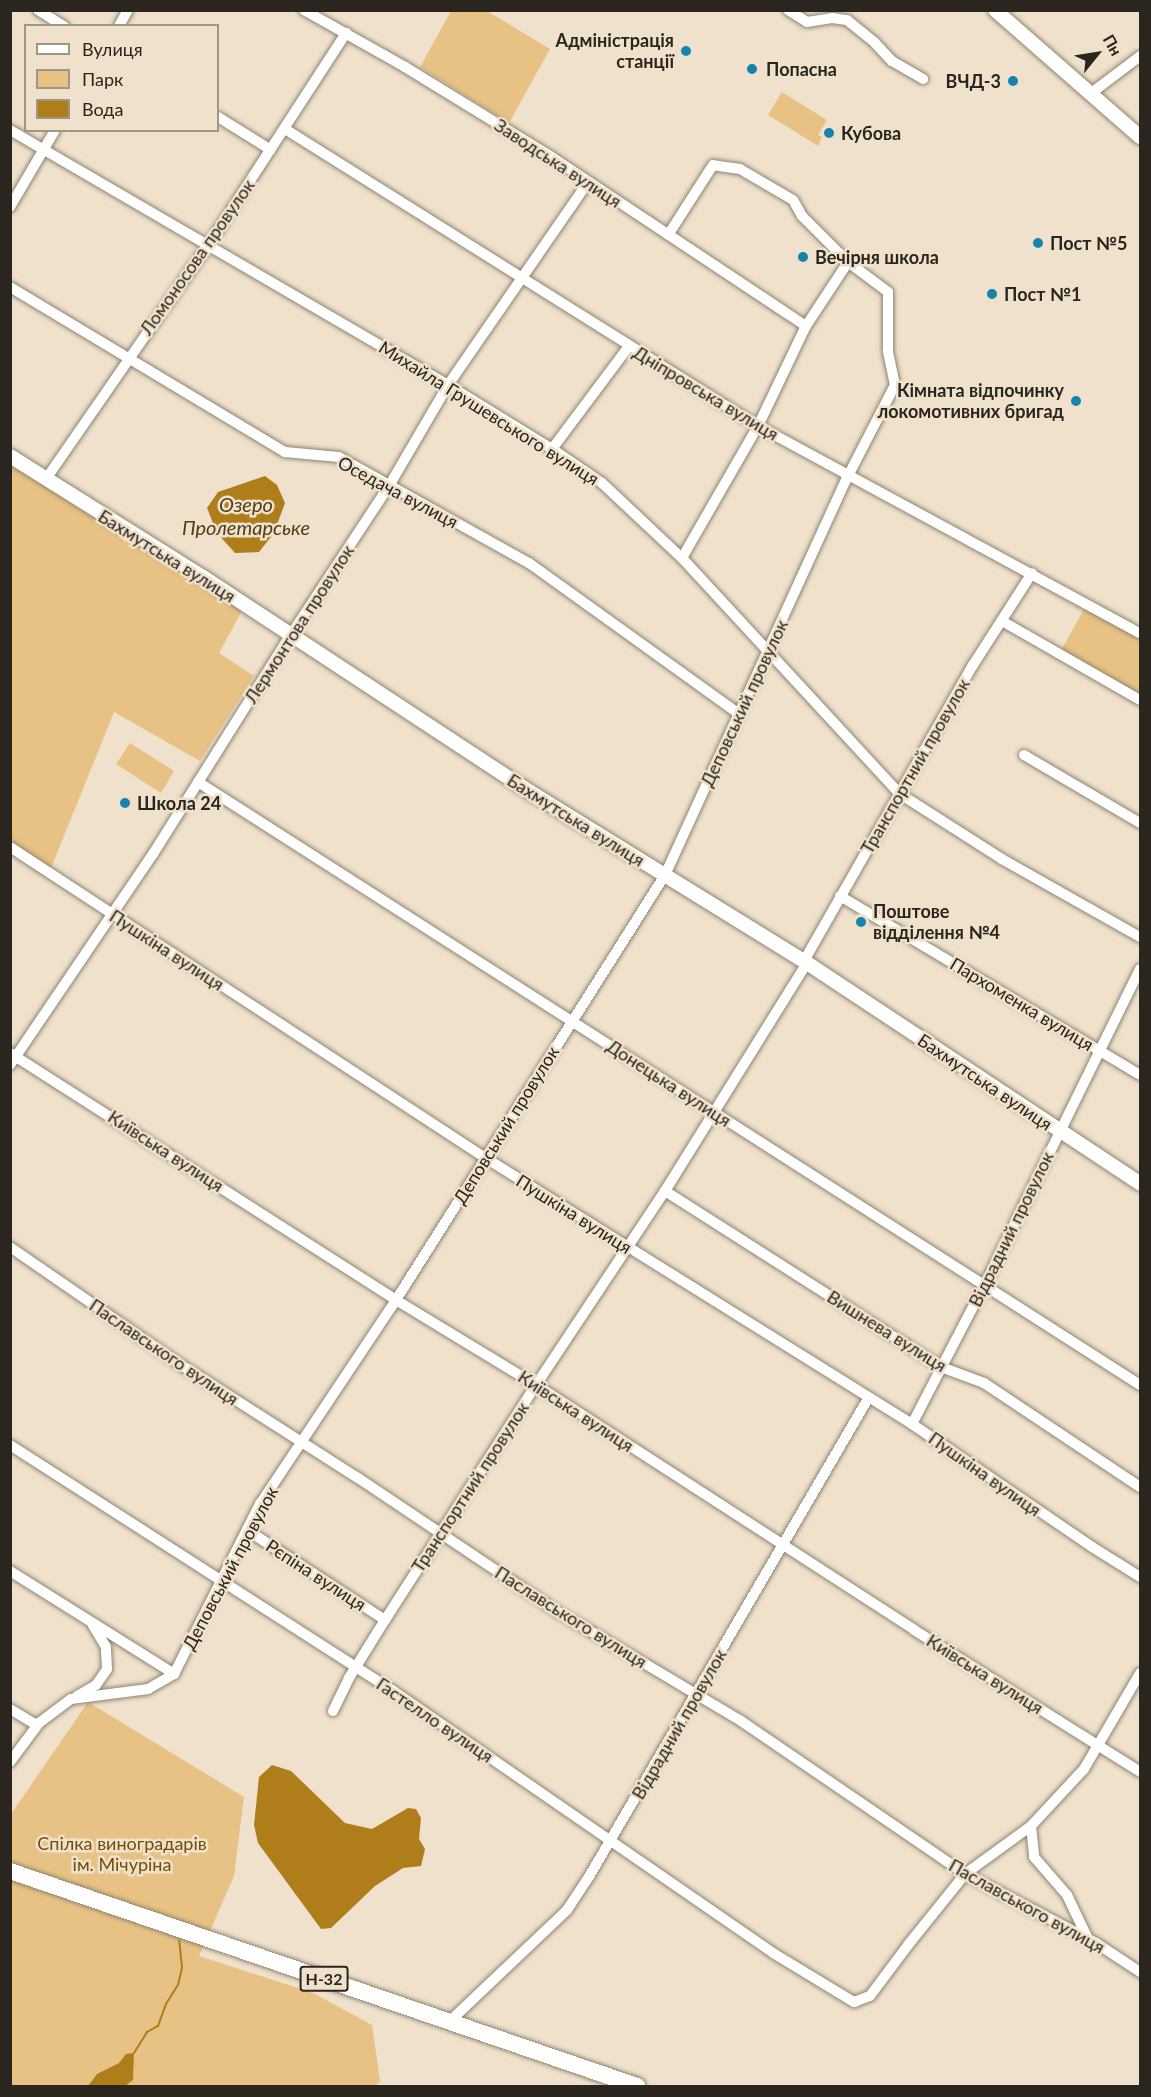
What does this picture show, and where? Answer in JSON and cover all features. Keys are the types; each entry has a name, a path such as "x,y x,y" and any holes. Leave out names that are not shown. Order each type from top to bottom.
{"main road":[{"name":"Н-32","path":"10,1871 638,2086"}],"street":[{"path":"38,10 61,24"},
{"path":"120,24 128,10"},
{"name":"Заводська вулиця","path":"304,10 405,67 588,182 806,327"},
{"path":"788,10 807,22 832,18 847,20 875,42 892,61 923,79"},
{"path":"995,10 1140,137"},
{"name":"Ломоносова провулок","path":"46,479 127,358 208,244 346,33"},
{"path":"1090,94 1140,56"},
{"path":"219,118 271,150"},
{"name":"Дніпровська вулиця","path":"285,129 758,426 1140,633"},
{"name":"Михайла Грушевського вулиця","path":"10,130 448,385 552,449 602,483 682,558 900,794 1002,859 1140,937"},
{"path":"10,207 54,132"},
{"path":"668,235 712,165 740,169 793,200 802,216 848,262 806,327 758,426 682,558"},
{"name":"Лермонтова провулок","path":"12,1058 112,914 198,782 290,636 389,486 448,385 588,182"},
{"name":"Деповський провулок","path":"174,1674 260,1504 396,1300 484,1157 664,875 848,476 895,385 888,351 888,292 848,262"},
{"name":"Оседача вулиця","path":"10,287 285,452 339,457 529,563 739,714"},
{"path":"552,449 629,346"},
{"name":"Бахмутська вулиця","path":"10,456 535,795 806,962 1140,1183"},
{"name":"Транспортний провулок","path":"333,1712 356,1667 385,1620 536,1385 665,1191 714,1112 806,962 840,896 973,665 1032,573"},
{"path":"1002,621 1140,700"},
{"path":"1024,755 1140,823"},
{"name":"Донецька вулиця","path":"198,782 1140,1385"},
{"name":"Пушкіна вулиця","path":"10,847 484,1157 912,1424 1092,1547 1140,1577"},
{"name":"Пархоменка вулиця","path":"840,896 1140,1075"},
{"name":"Відрадний провулок","path":"912,1424 985,1284 1140,969"},
{"name":"Київська вулиця","path":"12,1058 396,1300 536,1385 782,1546 1098,1743 1140,1772"},
{"name":"Вишнева вулиця","path":"665,1191 941,1367 984,1383 1140,1487"},
{"name":"Паславського вулиця","path":"10,1247 181,1365 441,1533 555,1610 741,1721 965,1874 1088,1939 1140,1972"},
{"name":"Відрадний провулок","path":"449,2022 567,1910 696,1696 869,1397"},
{"name":"Гастелло вулиця","path":"10,1445 356,1667 773,1953 854,2002 870,1996 965,1874"},
{"name":"Рєпіна вулиця","path":"247,1530 385,1620"},
{"path":"10,1571 174,1674 148,1689 71,1700"},
{"path":"10,1762 37,1725 96,1685 107,1669 106,1647 91,1622"},
{"path":"965,1874 1031,1826 1084,1769 1140,1673"},
{"path":"10,1709 37,1725"},
{"path":"1031,1826 1034,1857 1067,1895 1088,1939"}],"green space":[{"path":"451,11 487,11 550,49 509,123 420,67"},
{"path":"782,92 827,120 818,135 822,137 818,146 768,115"},
{"path":"10,460 245,605 219,653 254,676 200,761 114,712 51,868 11,842"},
{"path":"1085,607 1140,636 1140,696 1062,649"},
{"path":"130,743 174,771 161,793 116,764"},
{"name":"Спілка виноградарів ім. Мічуріна","path":"88,1702 244,1797 234,1876 199,1956 313,1993 372,2025 380,2081 375,2086 11,2086 11,1814"}],"water":[{"name":"Озеро Пролетарське","path":"265,476 277,485 285,503 274,533 259,552 235,553 217,533 207,508 218,492"},
{"path":"272,1765 291,1771 345,1823 372,1829 408,1808 416,1809 421,1818 419,1839 425,1849 421,1866 403,1868 375,1886 331,1928 321,1929 258,1843 254,1825 259,1777"},
{"path":"134,2053 133,2080 125,2086 88,2086 97,2074 119,2063 126,2054"}],"waterway":[{"path":"134,2053 147,2032 158,2026 166,2004 178,1985 182,1967 179,1940"}],"place":[{"name":"Адміністрація станції","path":"686,51"},
{"name":"Попасна","path":"752,69"},
{"name":"ВЧД-3","path":"1013,81"},
{"name":"Кубова","path":"829,133"},
{"name":"Пост №5","path":"1038,243"},
{"name":"Вечірня школа","path":"803,257"},
{"name":"Пост №1","path":"992,294"},
{"name":"Кімната відпочинку локомотивних бригад","path":"1076,401"},
{"name":"Школа 24","path":"125,803"},
{"name":"Поштове відділення №4","path":"861,922"}]}
